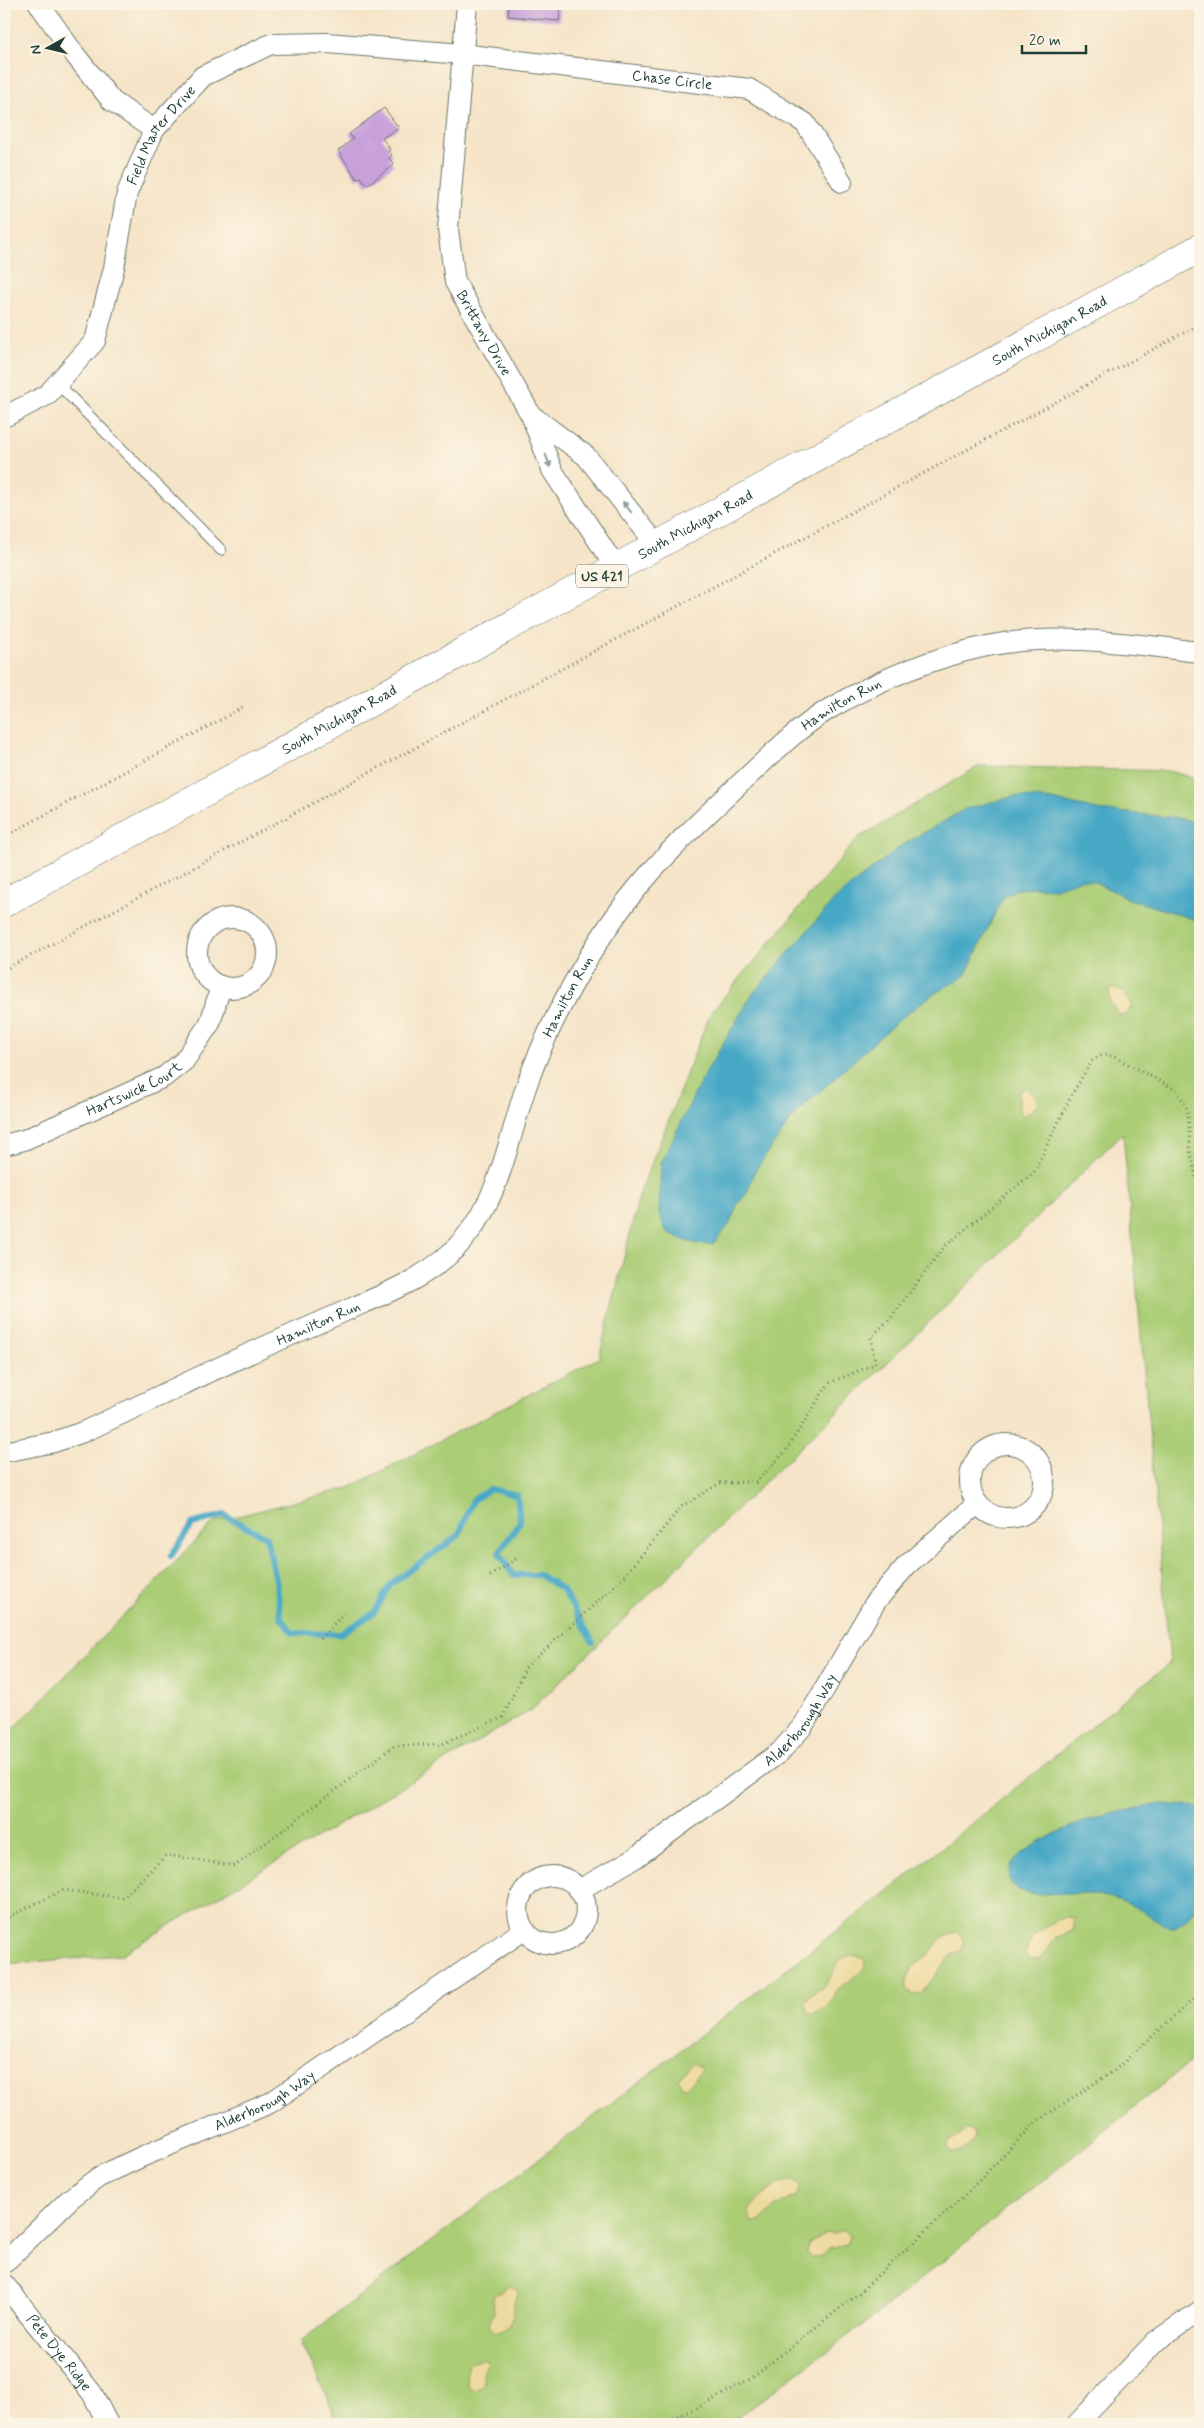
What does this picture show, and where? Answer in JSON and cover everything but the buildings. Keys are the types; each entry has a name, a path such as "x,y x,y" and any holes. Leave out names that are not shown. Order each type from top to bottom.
{"main road":[{"name":"South Michigan Road","path":"4,902 1200,248"}],"street":[{"path":"39,4 75,55 112,102 154,130"},
{"name":"Brittany Drive","path":"467,4 448,229 455,282 531,415 586,456 658,545"},
{"name":"Field Master Drive","path":"4,417 47,395 95,341 114,268 127,193 154,130 203,76 271,44 327,43 462,54"},
{"name":"Chase Circle","path":"462,54 749,89 806,123 842,182"},
{"path":"531,415 552,470 616,568"},
{"name":"Hamilton Run","path":"4,1452 54,1442 83,1432 259,1350 390,1292 419,1277 446,1258 463,1241 480,1218 495,1190 526,1085 551,1028 583,968 626,903 691,829 780,747 826,711 875,685 934,660 989,646 1038,640 1100,642 1200,652"},
{"name":"Hartswick Court","path":"4,1145 24,1140 164,1078 184,1061 210,1023 220,986"},
{"name":"Alderborough Way","path":"579,1890 635,1858 780,1752 803,1726 876,1601 907,1565 978,1504"},
{"path":"551,1876 562,1877 579,1890 584,1901 585,1912 583,1924 576,1934 567,1940 555,1944 544,1943 533,1938 524,1930 518,1910 519,1900 531,1882 551,1876"},
{"name":"Alderborough Way","path":"4,2262 71,2198 98,2177 270,2103 524,1930"},
{"name":"Pete Dye Ridge","path":"4,2284 92,2393 108,2424"},
{"path":"1077,2424 1156,2341 1200,2311"}],"lane":[{"path":"57,383 221,550"}],"path":[{"path":"4,970 1200,324"},
{"path":"4,837 244,707"},
{"path":"4,1919 64,1890 123,1898 166,1855 235,1866 394,1746 442,1744 503,1717 526,1666 622,1579 681,1507 720,1483 756,1482 785,1452 829,1383 875,1364 871,1337 890,1319 944,1247 1034,1172 1072,1094 1092,1061 1102,1055 1113,1056 1178,1091 1188,1111 1190,1151 1200,1195"},
{"path":"1200,1257 1198,1304 1200,1307"},
{"path":"490,1576 519,1557"},
{"path":"320,1639 344,1613"},
{"path":"659,2424 703,2405 752,2378 859,2293 970,2190 1037,2121 1115,2070 1200,1993"}],"green space":[{"path":"979,766 1168,771 1200,779 1200,2054 868,2321 728,2424 339,2424 301,2341 891,1889 1170,1663 1123,1133 531,1710 120,1955 4,1964 4,1739 214,1522 349,1488 599,1358 640,1193 710,1014 858,838"}],"sand":[{"path":"1112,988 1122,991 1132,1004 1128,1014 1119,1015 1112,1005 1109,995"},
{"path":"1025,1088 1036,1096 1037,1106 1024,1116 1019,1111 1019,1092"},
{"path":"1064,1918 1074,1919 1074,1930 1056,1938 1040,1959 1033,1960 1029,1958 1026,1952 1031,1940 1046,1926"},
{"path":"956,1932 960,1934 964,1941 962,1950 951,1955 921,1994 914,1995 907,1989 906,1980 911,1969 930,1953 941,1938"},
{"path":"853,1955 864,1959 865,1969 839,1988 828,2007 813,2015 808,2012 805,2003 809,1997 825,1985 837,1963"},
{"path":"693,2063 701,2068 701,2071 685,2087 681,2085 678,2079"},
{"path":"966,2129 970,2129 975,2133 974,2140 960,2152 951,2153 948,2147 949,2142 960,2136"},
{"path":"792,2180 800,2185 796,2195 775,2208 761,2221 751,2222 749,2211 757,2201 773,2187"},
{"path":"843,2231 850,2237 847,2244 829,2248 822,2255 810,2258 806,2252 810,2243 826,2233 833,2234"},
{"path":"509,2285 518,2290 511,2322 505,2329 496,2332 491,2329 489,2323 494,2312 493,2296"},
{"path":"483,2358 488,2362 483,2372 484,2385 474,2391 467,2384 468,2368 470,2362"}],"water":[{"path":"1015,796 1053,800 1097,810 1179,818 1200,823 1200,921 1129,899 1095,882 1081,879 1056,888 1033,887 1015,890 1003,897 965,976 932,995 901,1018 795,1114 754,1172 747,1193 738,1204 729,1225 713,1244 688,1242 666,1231 659,1212 661,1163 702,1079 751,996 835,899 901,846 965,809"},
{"path":"1162,1804 1200,1807 1200,1904 1187,1920 1174,1928 1169,1928 1135,1907 1112,1898 1081,1893 1028,1893 1018,1890 1012,1884 1009,1875 1012,1863 1045,1839 1063,1830 1102,1817"}],"waterway":[{"path":"171,1556 192,1524 224,1515 266,1537 276,1579 281,1618 293,1633 340,1634 374,1613 391,1584 458,1536 473,1500 490,1489 517,1495 520,1522 499,1553 513,1575 540,1575 563,1590 593,1642"}]}
